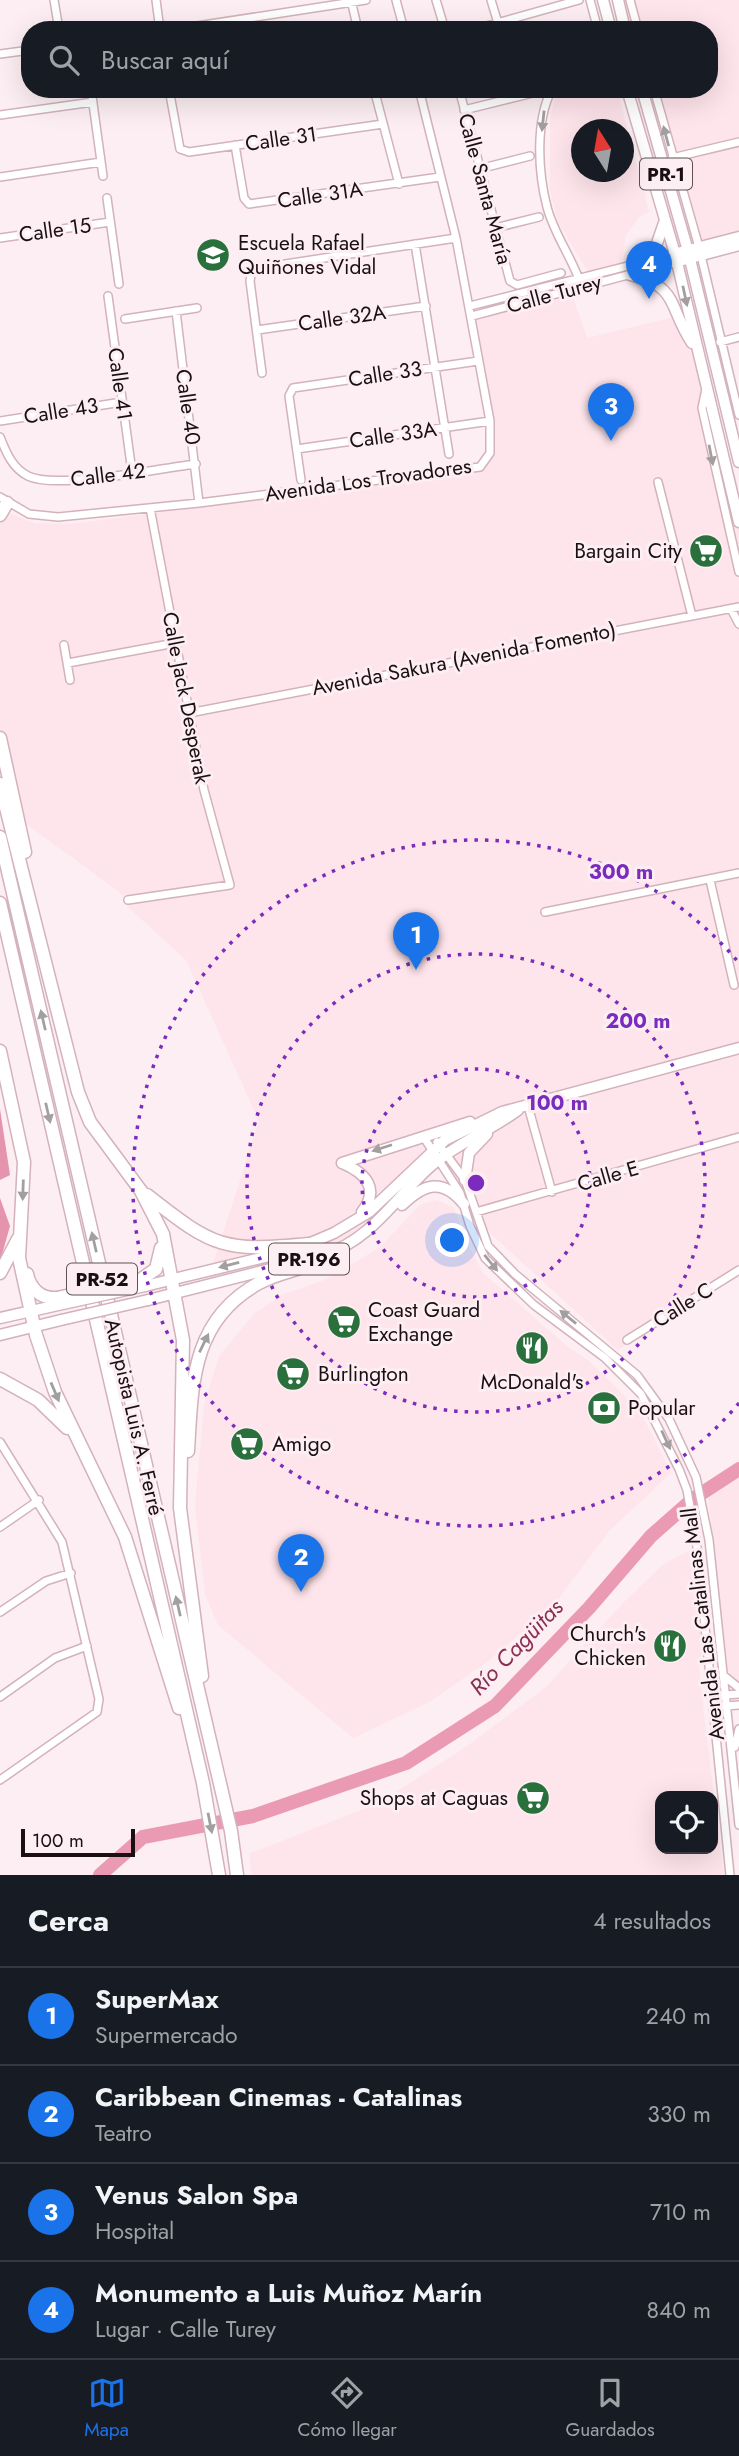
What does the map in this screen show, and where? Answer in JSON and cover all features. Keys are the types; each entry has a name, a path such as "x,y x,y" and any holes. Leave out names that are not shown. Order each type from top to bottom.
{"highway":[{"path":"0,515 4,500"},
{"path":"0,738 57,1006"},
{"path":"0,783 78,1093 90,1122 155,1214 164,1239 183,1340 179,1485 205,1720"},
{"name":"Autopista Luis A. Ferré","path":"0,837 237,1867"},
{"name":"Autopista Luis A. Ferré","path":"0,903 202,1783 218,1869"},
{"path":"0,1051 24,1162 20,1236 22,1277 34,1327 45,1366 76,1438 125,1537 169,1684 192,1740"},
{"path":"141,1191 189,1227 216,1243 262,1249 309,1244"},
{"path":"20,1236 29,1280 34,1289 57,1301 143,1283 156,1269 164,1239"},
{"path":"0,1273 20,1236"},
{"path":"185,1532 192,1379 200,1348 222,1313 247,1291 275,1277 313,1266 332,1252"},
{"path":"0,1380 38,1400 76,1438"}],"main road":[{"path":"603,0 609,21"},
{"path":"618,0 623,21"},
{"name":"PR-1","path":"629,98 676,258 739,522"},
{"name":"PR-1","path":"645,98 694,253"},
{"path":"639,264 655,249 665,220"},
{"path":"676,258 739,237"},
{"path":"694,253 739,245"},
{"path":"694,253 718,380 739,462"},
{"path":"630,275 653,280 664,289 680,325 696,349"},
{"name":"PR-196","path":"143,1283 172,1279 309,1244 369,1212 436,1147 497,1119 524,1107 739,1048"},
{"path":"357,1219 369,1203 370,1185 366,1175 342,1163 427,1134 497,1119"},
{"path":"465,1180 469,1153 497,1119"},
{"name":"PR-196","path":"0,1335 332,1252 371,1227 442,1157 497,1119"},
{"path":"371,1227 430,1187 450,1188 464,1204"},
{"path":"0,1318 57,1301"}],"street":[{"path":"54,0 58,21"},
{"path":"156,0 159,21"},
{"path":"229,21 366,0"},
{"path":"396,0 402,21"},
{"path":"436,0 442,21"},
{"path":"491,0 497,21"},
{"path":"504,21 551,4 579,0"},
{"path":"590,0 596,21"},
{"path":"630,0 636,21"},
{"path":"351,2 356,21"},
{"path":"0,54 21,51"},
{"path":"92,98 103,176"},
{"name":"Calle 31","path":"170,98 180,149 189,152 383,124"},
{"path":"376,98 399,184 440,177"},
{"name":"Avenida Los Trovadores","path":"4,500 29,514 58,517 199,503 480,467 490,453 490,421 456,238 421,98"},
{"name":"Calle Santa María","path":"461,98 510,281 517,285 561,273"},
{"path":"464,110 513,98"},
{"path":"548,98 541,155 547,207 581,287"},
{"path":"656,98 694,253 739,415"},
{"path":"0,115 93,102"},
{"path":"672,158 739,142"},
{"name":"Calle 31A","path":"235,145 244,198 249,204 399,184"},
{"path":"479,169 530,156"},
{"path":"0,177 102,162"},
{"path":"107,198 119,284"},
{"path":"495,228 539,217"},
{"name":"Calle 15","path":"0,238 110,222"},
{"path":"262,373 250,281 252,269 456,238"},
{"path":"415,244 449,454"},
{"name":"Calle Turey","path":"470,306 578,278 676,258"},
{"name":"Calle Turey","path":"472,316 630,275 676,258"},
{"name":"Calle 41","path":"108,296 132,472"},
{"name":"Calle 32A","path":"257,330 426,306"},
{"path":"125,319 197,308"},
{"name":"Calle 40","path":"176,311 199,503"},
{"path":"720,342 739,337"},
{"path":"718,380 722,351"},
{"name":"Calle 33","path":"296,449 289,396 293,388 478,361"},
{"path":"706,388 702,408 739,572"},
{"name":"Calle 43","path":"0,421 122,402"},
{"name":"Calle 33A","path":"296,449 490,421"},
{"name":"Calle 42","path":"0,437 8,458 28,476 62,482 196,464"},
{"path":"296,449 301,480"},
{"path":"658,482 692,616"},
{"name":"Calle Jack Desperak","path":"128,900 230,885 204,790 150,508"},
{"path":"735,608 739,624"},
{"name":"Avenida Sakura (Avenida Fomento)","path":"189,713 735,608"},
{"path":"68,663 175,643"},
{"path":"64,645 70,680"},
{"path":"545,912 739,873"},
{"path":"710,880 734,985"},
{"path":"524,1107 552,1192"},
{"name":"Avenida Las Catalinas Mall","path":"427,1134 442,1157 464,1204 475,1240 502,1276 534,1305 605,1358 641,1394 679,1469 687,1490 697,1547 730,1875"},
{"name":"Calle E","path":"476,1212 739,1138"},
{"name":"Avenida Las Catalinas Mall","path":"442,1157 465,1180 488,1245 503,1262 637,1375 669,1419 690,1460 702,1499 709,1540 739,1825"},
{"name":"Calle C","path":"627,1340 739,1270"},
{"path":"0,1780 97,1712 99,1699 62,1542 39,1500 1,1442"},
{"path":"0,1527 39,1500"},
{"path":"0,1612 46,1581 71,1573"},
{"path":"0,1697 55,1658 87,1646"},
{"path":"722,1674 739,1688"},
{"path":"712,1696 739,1694"},
{"path":"713,1707 739,1705"},
{"path":"733,1754 739,1729"}],"shaded area":[{"path":"611,0 739,0 739,246 679,263 636,98 718,98 718,21 617,21"},
{"path":"556,98 619,98 625,119 571,119 571,182 634,182 634,154 649,212 639,217 626,235 620,265 588,272 558,222 550,190 550,117"},
{"path":"570,289 587,338 692,313 739,491 739,1272 618,1350 491,1234 436,1163 371,1227 332,1252 205,1289 259,1121 186,960 129,908 122,894 18,818 0,746 0,518 4,511 34,523 72,524 462,473 481,468 486,463 490,436 471,315"},
{"path":"0,1109 10,1175 0,1180"},
{"path":"0,1198 10,1226 0,1262"},
{"name":"Shops at Caguas","path":"437,1200 454,1208 465,1239 483,1273 567,1346 588,1360 640,1411 671,1473 609,1531 554,1605 487,1662 431,1701 353,1738 218,1625 205,1594 195,1506 204,1405 219,1356 254,1314 281,1295 325,1280 379,1248 421,1204"},
{"path":"739,1475 739,1684 728,1671 708,1496"},
{"name":"Shops at Caguas","path":"689,1551 702,1646 699,1667 714,1791 655,1791 655,1854 718,1854 718,1827 724,1875 252,1875 249,1854 381,1802 467,1746 546,1687 624,1602 665,1563"}],"waterway":[{"name":"Río Cagüitas","path":"100,1875 143,1837 253,1816 406,1763 495,1706 589,1608 651,1536 693,1499 739,1469"}],"place":[{"name":"Escuela Rafael Quiñones Vidal","path":"213,255"},
{"name":"Monumento a Luis Muñoz Marín","path":"649,299"},
{"name":"Venus Salon Spa","path":"611,441"},
{"name":"Bargain City","path":"706,551"},
{"name":"SuperMax","path":"416,970"},
{"name":"Coast Guard Exchange","path":"344,1322"},
{"name":"McDonald's","path":"532,1348"},
{"name":"Burlington","path":"293,1374"},
{"name":"Popular","path":"604,1408"},
{"name":"Amigo","path":"247,1444"},
{"name":"Caribbean Cinemas - Catalinas","path":"301,1592"},
{"name":"Church's Chicken","path":"670,1646"},
{"name":"Shops at Caguas","path":"533,1798"}]}
